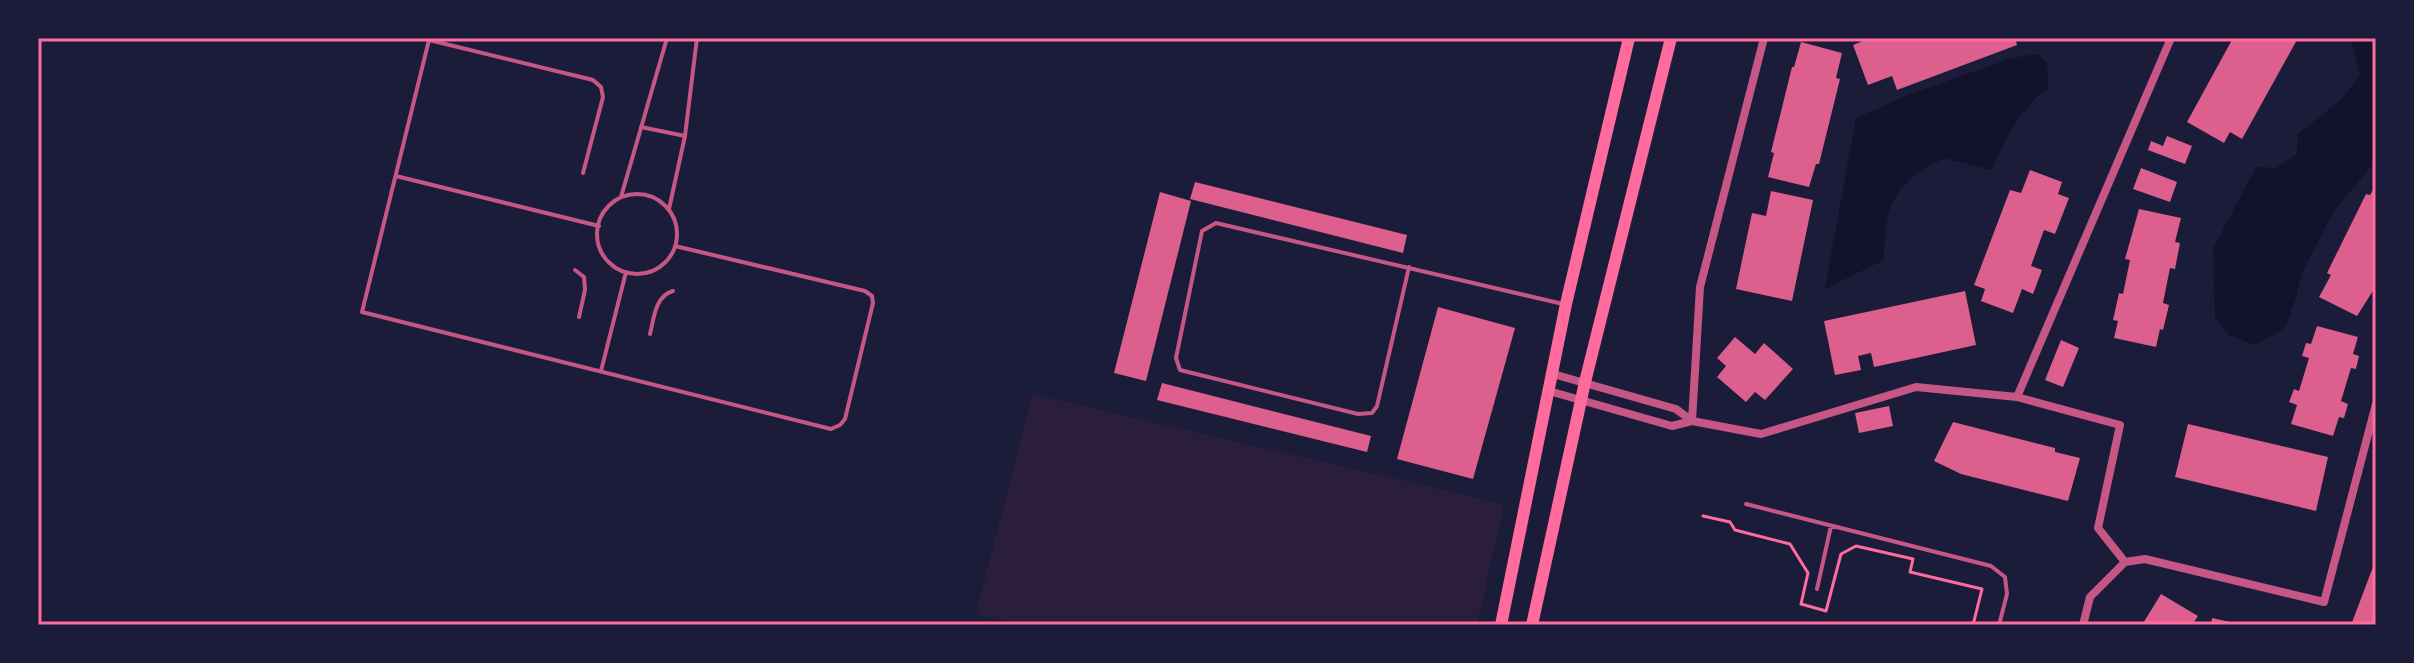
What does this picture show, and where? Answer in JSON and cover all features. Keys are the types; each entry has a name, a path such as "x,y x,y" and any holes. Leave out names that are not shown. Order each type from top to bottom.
{"main road":[{"path":"1501,625 1566,304 1629,38"},
{"path":"1532,625 1585,382 1671,38"}],"street":[{"path":"1692,421 1700,287 1764,38"},
{"path":"2017,397 2171,38"},
{"path":"1553,374 1676,409 1692,421"},
{"path":"1549,391 1672,426 1692,421 1761,434 1916,387 2017,397 2120,425 2098,528 2125,562"},
{"path":"2083,625 2090,597 2125,562 2145,559 2324,602 2376,404"}],"lane":[{"path":"621,198 667,38"},
{"path":"669,210 685,136 697,38"},
{"path":"583,173 603,97 601,87 593,80 429,40 362,312 831,429 840,425 845,419 873,303 872,296 865,291 675,246"},
{"path":"641,127 685,136"},
{"path":"396,176 599,226"},
{"path":"633,194 647,195 669,210 677,233 675,246 665,263 657,269 637,274 626,272 617,269 603,254 599,244 599,226 604,213 621,198 633,194"},
{"path":"1409,267 1377,406 1372,413 1362,415 1313,403 1180,370 1176,365 1202,231 1216,223 1409,267 1566,304"},
{"path":"575,270 584,277 585,290 579,317"},
{"path":"600,371 626,272"},
{"path":"650,334 660,300 665,293 673,291"},
{"path":"1746,504 1991,566 2005,577 2007,594 1999,625"},
{"path":"1817,589 1831,526"}],"path":[{"path":"1703,516 1730,522 1735,530 1790,544 1808,573 1801,604 1826,611 1841,554 1856,546 1913,559 1910,572 1982,589 1973,625"}],"shaded area":[{"path":"2351,38 2376,38 2376,161 2333,212 2301,275 2285,328 2255,345 2229,335 2215,318 2213,249 2256,167 2276,168 2297,154 2298,134 2342,99 2360,75"},
{"path":"2037,54 2047,63 2048,88 2029,105 2014,125 1992,170 1944,158 1913,176 1895,198 1890,210 1884,260 1825,289 1856,118 1908,95 2012,58"},
{"path":"1032,394 1504,504 1477,625 1024,625 976,614"}],"building":[{"path":"1870,38 2015,38 2017,45 1897,90 1892,76 1868,85 1853,45"},
{"path":"2233,38 2298,38 2242,139 2230,132 2224,143 2187,122"},
{"path":"1801,42 1842,53 1836,78 1840,79 1819,164 1816,164 1809,187 1768,177 1774,153 1771,152"},
{"path":"2167,136 2192,146 2185,164 2148,150 2151,141 2163,146"},
{"path":"2141,168 2177,182 2170,202 2133,189"},
{"path":"2030,170 2062,182 2058,194 2069,198 2055,234 2044,230 2031,266 2042,270 2033,294 2022,289 2013,313 1981,301 1985,289 1974,285 2010,190 2021,193"},
{"path":"1195,182 1407,235 1403,253 1190,199"},
{"path":"2376,185 2376,286 2357,316 2319,297 2331,275 2327,273 2366,194 2370,195"},
{"path":"1771,191 1813,200 1792,301 1736,289 1752,213 1766,216"},
{"path":"1160,192 1191,201 1146,381 1114,373"},
{"path":"2139,209 2181,218 2175,242 2180,243 2175,269 2170,268 2163,303 2169,305 2156,347 2114,338 2118,321 2113,320 2119,293 2123,294 2130,260 2125,259"},
{"path":"1965,291 1976,345 1874,367 1871,353 1858,356 1861,370 1835,375 1824,321"},
{"path":"1438,307 1515,328 1473,479 1397,459"},
{"path":"2317,326 2358,337 2353,354 2359,356 2356,369 2351,368 2341,401 2348,404 2344,418 2339,417 2333,436 2291,424 2297,405 2289,402 2294,389 2299,391 2309,358 2302,356 2306,343 2311,344"},
{"path":"1735,337 1755,354 1764,343 1793,369 1765,400 1755,392 1746,402 1717,377 1726,366 1717,358"},
{"path":"2061,340 2079,348 2063,387 2045,380"},
{"path":"1162,383 1371,436 1367,452 1157,400"},
{"path":"1889,406 1893,426 1859,433 1855,413"},
{"path":"1953,422 2055,448 2055,452 2080,458 2068,501 1961,474 1934,461"},
{"path":"2188,424 2328,457 2316,511 2175,477"},
{"path":"2376,559 2376,625 2351,625"},
{"path":"2161,594 2198,616 2192,625 2142,625"},
{"path":"2212,618 2239,624 2239,625 2211,625"}]}
